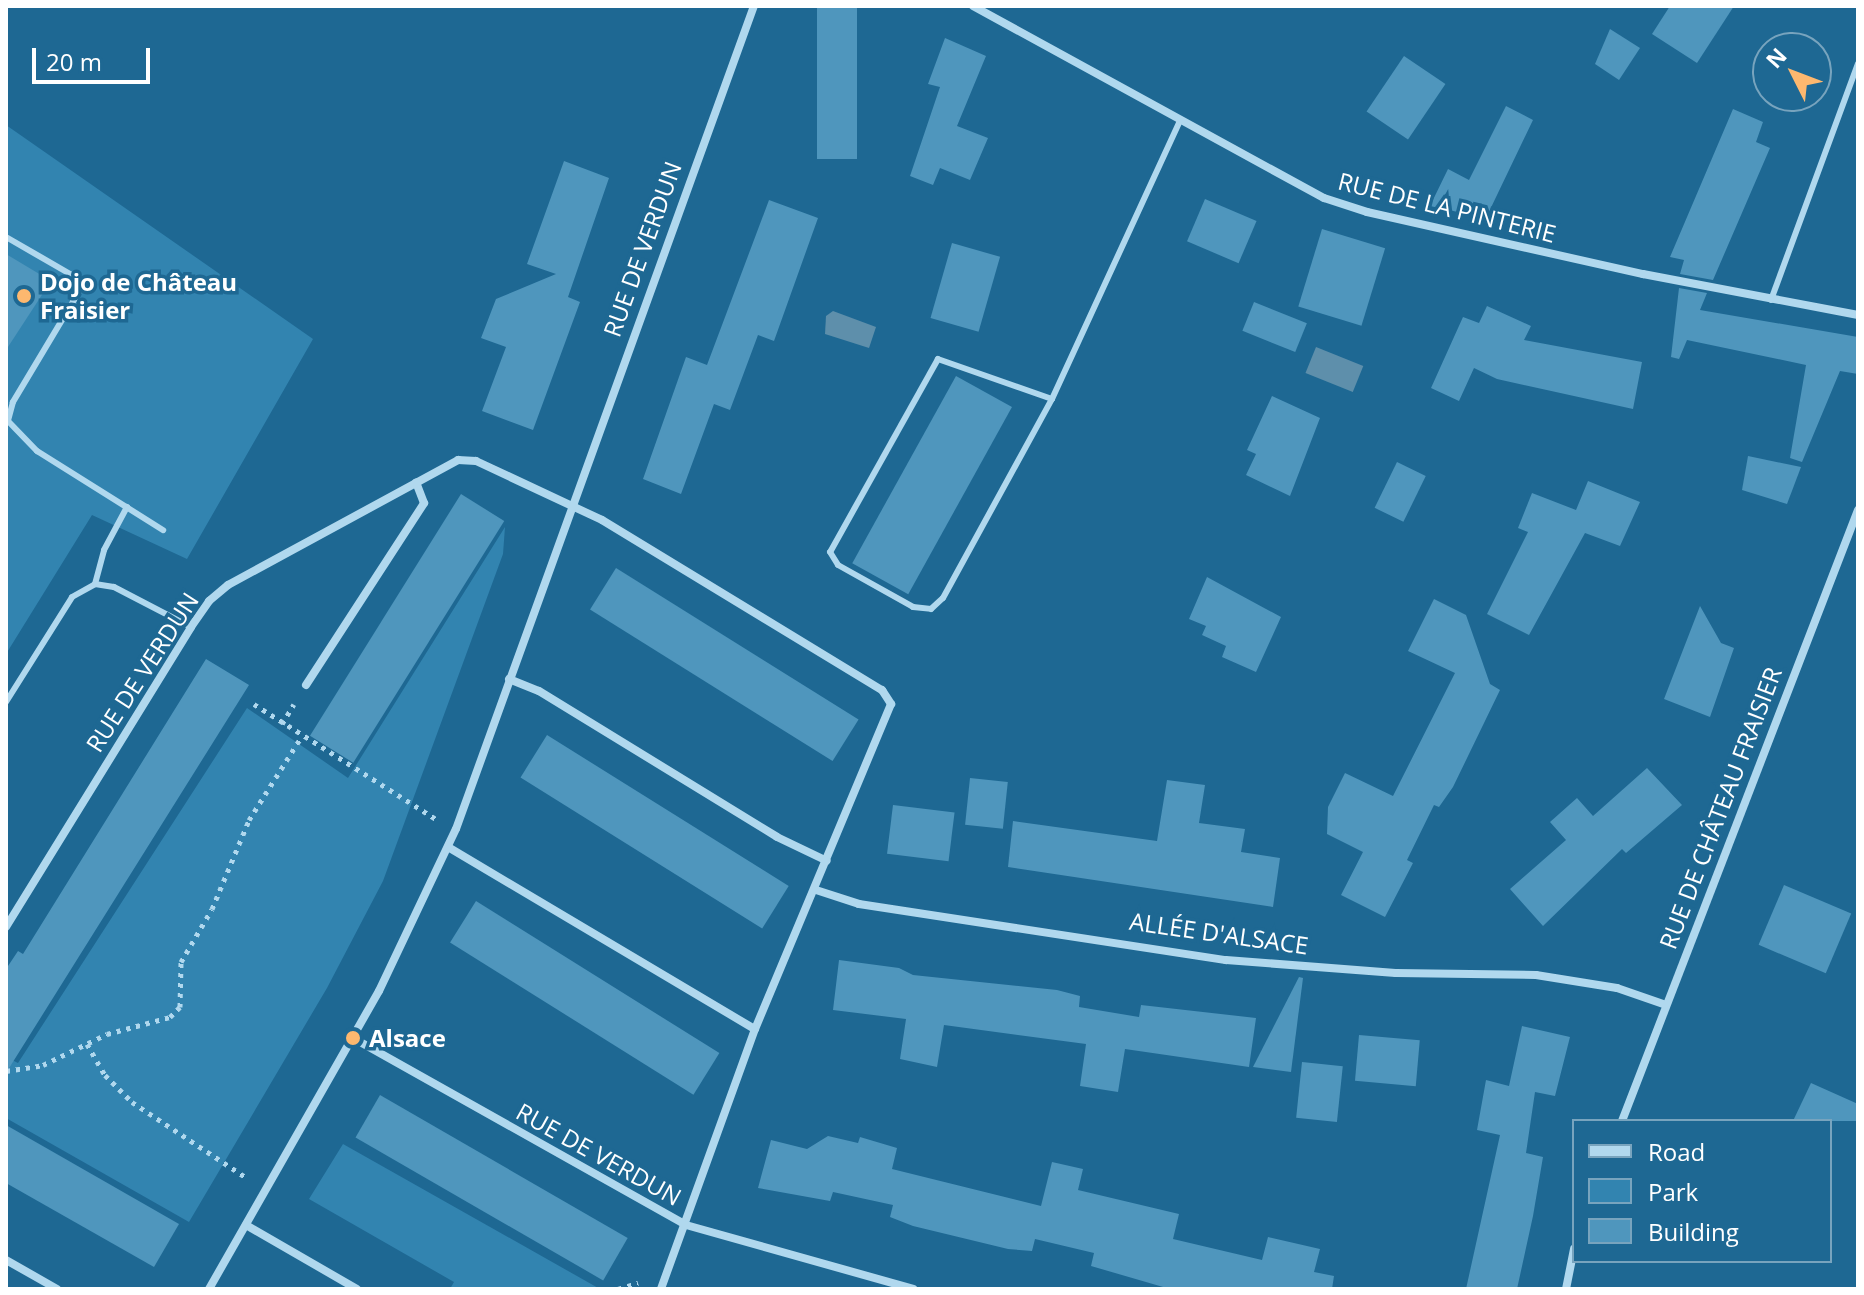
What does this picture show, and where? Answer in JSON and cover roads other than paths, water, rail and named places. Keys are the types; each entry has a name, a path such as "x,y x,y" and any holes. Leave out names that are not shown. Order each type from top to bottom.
{"street":[{"name":"RUE DE VERDUN","path":"209,1289 353,1038 456,829 570,506 754,6"},
{"name":"RUE DE LA PINTERIE","path":"973,6 1297,186 1367,212 1771,300 1858,315"},
{"name":"RUE DE VERDUN","path":"6,927 209,601 228,585 458,460 476,461 602,520 887,696 891,713 755,1029 686,1225 353,1038"},
{"path":"306,685 424,503 416,482"},
{"name":"RUE DE CHÂTEAU FRAISIER","path":"1623,1119 1858,510"},
{"path":"509,679 539,691 777,837 827,861"},
{"path":"448,847 755,1029"},
{"name":"ALLÉE D'ALSACE","path":"816,890 859,904 1226,960 1396,973 1536,975 1605,986 1666,1005"},
{"path":"246,1225 357,1289"},
{"path":"661,1289 686,1225 913,1289"},
{"path":"1566,1289 1572,1259"},
{"path":"6,1260 57,1289"}],"lane":[{"path":"1771,300 1858,64"},
{"path":"1052,399 938,359 830,552 838,565 913,607 931,609 943,598 1052,399 1180,121"},
{"path":"6,237 77,278 80,290 13,402 8,421 37,451 163,530"},
{"path":"95,584 104,550 127,507"},
{"path":"6,702 72,597 95,584 114,587 191,627"}],"place":[{"name":"Dojo de Château Fraisier","path":"24,296"},
{"name":"Alsace","path":"353,1038"}]}
